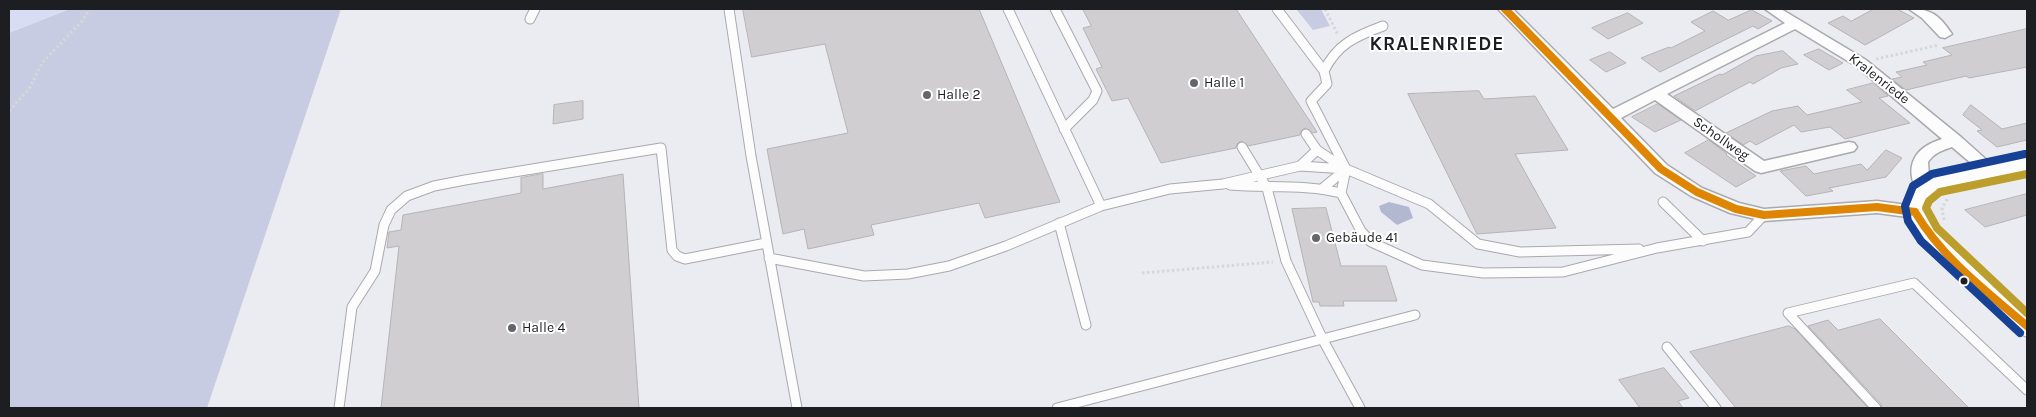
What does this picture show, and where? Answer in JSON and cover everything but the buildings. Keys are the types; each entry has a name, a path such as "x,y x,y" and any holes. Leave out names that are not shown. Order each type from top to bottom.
{"main road":[{"path":"2027,164 1947,180 1920,201 1921,224 1938,244 2027,326"}],"street":[{"path":"1504,9 1551,54 1650,159 1673,178 1715,201 1747,212 1764,215 1876,207 1920,201 1919,171 1923,156 1930,149 1941,144 1956,141"},
{"name":"Kralenriede","path":"1772,9 1861,63 1991,170"},
{"path":"1916,9 1926,15 1945,34"},
{"path":"1610,116 1796,23"},
{"name":"Schollweg","path":"1656,94 1761,167 1774,166 1849,147"}],"lane":[{"path":"530,19 535,9"},
{"path":"729,9 766,243 797,408"},
{"path":"1008,9 1101,206"},
{"path":"1055,9 1097,91 1093,100 1064,129"},
{"path":"1277,9 1324,71 1327,84 1311,102 1346,169 1341,193 1361,231 1371,242 1422,265 1483,273 1563,272 1657,248 1748,232 1764,215"},
{"path":"1324,71 1330,56 1342,42 1383,26"},
{"path":"1306,134 1317,150 1346,169 1430,204 1478,244 1520,252 1657,248"},
{"path":"1242,147 1267,188 1286,261 1323,340 1360,408"},
{"path":"339,408 352,307 375,271 384,225 391,210 407,196 434,186 465,180 661,148 672,250 677,256 685,259 766,243"},
{"path":"1300,166 1317,150"},
{"path":"769,258 864,276 908,274 949,266 1006,246 1101,206 1170,190 1222,184 1300,166 1346,169"},
{"path":"1323,188 1346,169"},
{"path":"1344,180 1364,178"},
{"path":"1222,184 1267,188 1323,188 1341,193"},
{"path":"1663,202 1703,241"},
{"path":"1059,223 1086,325"},
{"path":"1876,408 1788,313 1914,283 2027,390"},
{"path":"1057,408 1323,340 1415,314"},
{"path":"1667,347 1716,408"}],"path":[{"path":"9,112 29,89 42,63 90,9"},
{"path":"1324,9 1342,42"},
{"path":"1861,63 1947,42 1945,34"},
{"path":"1142,273 1277,262"}],"shaded area":[{"path":"9,9 70,9 9,33"},
{"path":"70,9 341,9 207,408 9,408 9,33"},
{"path":"1296,9 1321,9 1330,26 1313,30"},
{"path":"1389,202 1409,207 1413,218 1397,225 1381,212 1379,206"}],"transit line":[{"path":"1505,9 1661,169 1697,192 1736,209 1764,215 1877,207 1915,212"},
{"path":"2020,333 1921,241 1908,221 1905,206 1913,186 1932,174 2025,154"},
{"path":"2027,174 1940,192 1929,201 1926,208 1929,217 1937,228 2027,313"},
{"path":"1915,212 1925,229 1951,259 2027,326"}],"place":[{"name":"Halle 1","path":"1194,83"},
{"name":"Halle 2","path":"927,95"},
{"name":"Gebäude 41","path":"1316,238"},
{"name":"Halle 4","path":"512,328"}],"district":[{"name":"KRALENRIEDE","path":"1437,45"}]}
